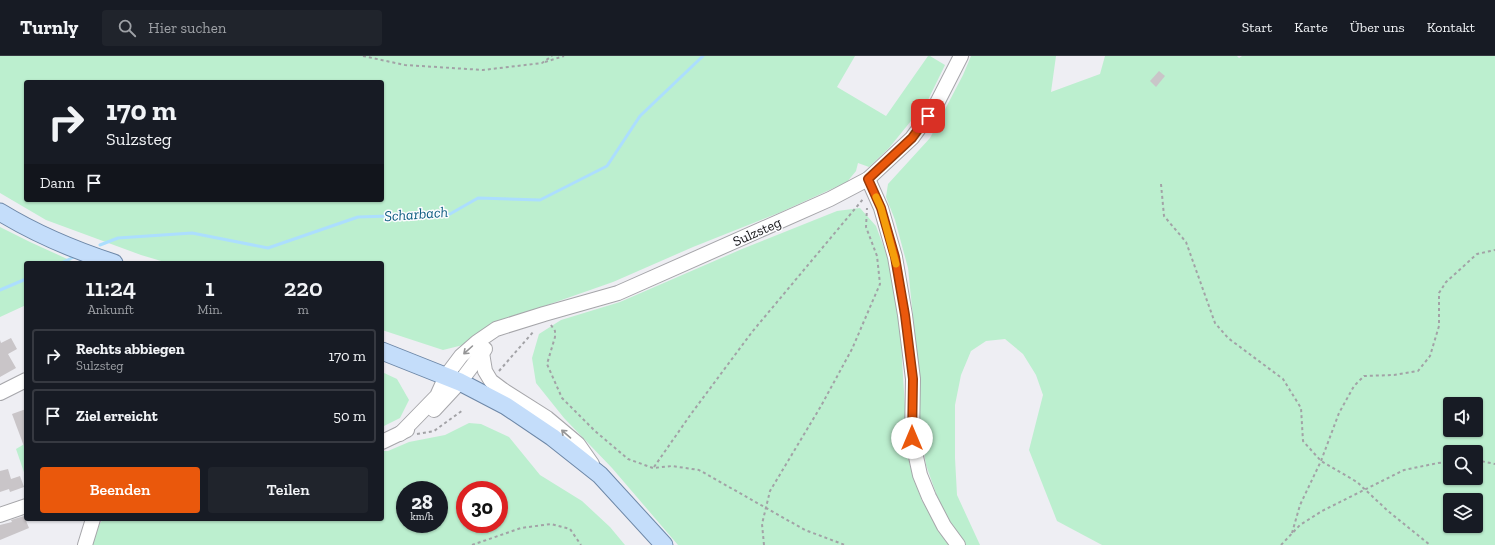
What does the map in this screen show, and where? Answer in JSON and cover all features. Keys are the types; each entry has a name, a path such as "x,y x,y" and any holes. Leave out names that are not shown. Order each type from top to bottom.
{"main road":[{"path":"0,212 42,235 74,250 108,261"},
{"path":"384,352 453,379 513,411 552,437 600,475 664,545"}],"street":[{"name":"Sulzsteg","path":"453,379 461,356 477,342 496,329 618,293 830,199 868,179 912,138 936,105 961,56"},
{"path":"868,179 883,215 895,257 905,315 913,379 912,438 920,475 929,498 944,526 958,545"},
{"path":"384,441 400,434 453,379 482,353 496,329"},
{"path":"482,353 485,371 491,381 547,418 578,444 600,475"},
{"path":"0,393 24,381"},
{"path":"0,515 24,507"},
{"path":"85,545 92,521"}],"path":[{"path":"363,56 406,66 483,70 542,63 564,56"},
{"path":"542,63 552,56"},
{"path":"1161,184 1164,216 1186,242 1215,323 1228,338 1283,379 1301,408 1303,441 1321,461 1357,482 1388,511 1430,545"},
{"path":"653,468 752,332 867,194 867,201"},
{"path":"764,545 762,524 770,491 821,406 852,349 880,284 877,256 866,227 866,207"},
{"path":"1292,533 1300,505 1321,461 1339,413 1354,386 1364,376 1394,375 1418,371 1430,356 1439,326 1439,293 1446,282 1477,254 1495,250"},
{"path":"548,322 555,331 555,337 547,364 562,398 595,431 628,459 653,468 672,466 698,470 805,530 845,545"},
{"path":"499,372 536,329"},
{"path":"400,434 415,434 434,431 463,410"},
{"path":"1483,461 1495,464"},
{"path":"1281,545 1300,525 1322,511 1404,470 1443,463"},
{"path":"472,545 522,528 551,524 570,529 581,545"}],"green space":[{"path":"0,56 855,56 837,87 886,116 928,56 945,65 928,100 889,148 869,167 858,163 856,171 847,182 781,212 693,247 613,282 516,316 463,345 443,350 384,331 384,261 161,261 46,220 0,193"},
{"path":"971,56 1056,56 1051,92 1100,74 1105,56 1237,56 1239,58 1242,56 1495,56 1495,545 1102,545 1057,521 1029,450 1043,395 1036,375 1023,354 1005,339 986,341 971,351 961,375 955,405 957,495 980,545 965,545 953,529 937,496 926,465 919,419 919,376 908,268 895,220 886,197 888,184 930,138 963,75"},
{"path":"860,208 876,226 890,264 900,327 906,452 922,501 951,545 678,545 612,468 564,418 536,383 532,358 539,334 561,320 620,302 742,249 837,211"},
{"path":"0,227 72,261 24,261 24,306 0,317"},
{"path":"384,373 397,379 409,400 400,418 384,426"},
{"path":"469,423 481,424 509,437 540,475 582,501 610,527 625,545 90,545 90,538 102,521 384,521 384,451 388,451 409,442 445,435"},
{"path":"24,444 24,472 16,449"}],"building":[{"path":"1159,71 1165,76 1156,87 1150,81"},
{"path":"11,338 17,349 8,354 16,368 0,377 0,340 1,343"},
{"path":"24,410 24,446 12,414"},
{"path":"8,469 11,479 20,476 24,487 10,492 9,489 0,492 0,471"},
{"path":"24,516 24,521 26,521 29,528 0,540 0,525 12,522 11,520"}],"waterway":[{"name":"Scharbach","path":"100,245 118,238 192,233 268,248 358,217 450,214 478,198 540,200 607,166 640,116 703,56"},
{"name":"Scharbach","path":"65,261 76,256"},
{"name":"Scharbach","path":"0,290 24,280"}],"slow traffic":[{"path":"876,197 881,208 896,264"}],"route":[{"path":"912,438 913,379 905,315 895,257 881,208 868,179 912,138 928,116"}]}
